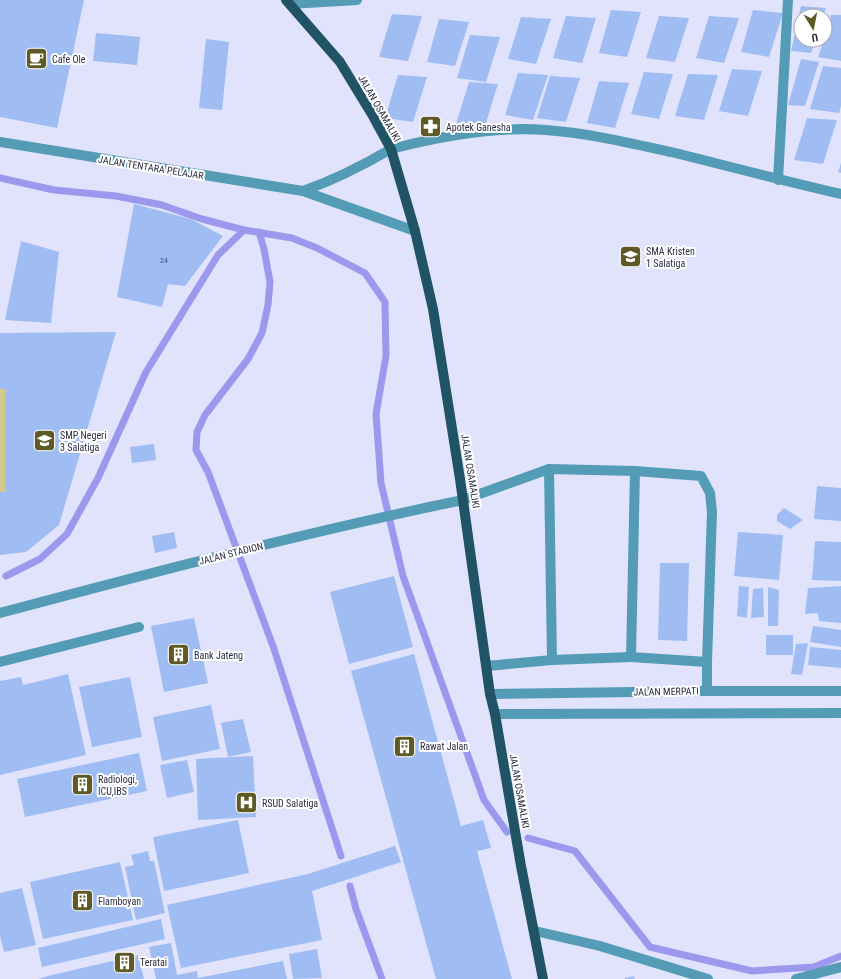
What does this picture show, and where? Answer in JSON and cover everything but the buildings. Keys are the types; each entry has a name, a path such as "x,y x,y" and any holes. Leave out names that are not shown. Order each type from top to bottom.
{"main road":[{"name":"JALAN OSAMALIKI","path":"288,2 340,62 373,116 391,149 415,231 433,309 463,500 490,694 495,714 521,866 535,931 543,979"}],"street":[{"path":"288,2 357,0"},
{"path":"778,180 788,0"},
{"name":"JALAN TENTARA PELAJAR","path":"303,191 340,177 391,149 460,134 498,130 545,130 576,133 635,144 778,180 841,194"},
{"name":"JALAN TENTARA PELAJAR","path":"0,142 303,191 415,231"},
{"path":"552,660 549,469 635,471 701,476 710,493 712,512 706,662 707,691"},
{"name":"JALAN STADION","path":"0,613 251,547 398,513 463,500 549,469"},
{"path":"632,657 635,471"},
{"path":"0,662 138,627"},
{"path":"487,666 552,660 632,657 706,662"},
{"name":"JALAN MERPATI","path":"490,694 841,691"},
{"path":"495,714 841,714"},
{"path":"535,931 600,946 708,979"},
{"path":"796,979 838,972"}],"shaded area":[{"path":"0,389 5,389 5,492 0,492"}],"waterway":[{"path":"0,178 54,190 116,196 162,205 202,219 244,230"},
{"path":"6,576 40,559 67,534 98,478 146,372 218,255 244,230 292,238 317,248 365,273 385,302 386,356 376,414 381,483 403,576 484,800 507,832"},
{"path":"259,232 264,249 270,282 268,305 262,333 248,359 205,415 197,432 196,450 208,472 273,646 341,856"},
{"path":"528,838 575,851 650,947 752,971 814,967 841,956"},
{"path":"350,886 356,909 382,979"}],"place":[{"name":"Cafe Ole","path":"36,59"},
{"name":"Apotek Ganesha","path":"431,127"},
{"name":"SMA Kristen 1 Salatiga","path":"631,257"},
{"name":"SMP Negeri 3 Salatiga","path":"44,441"},
{"name":"Bank Jateng","path":"179,655"},
{"name":"Rawat Jalan","path":"405,746"},
{"name":"Radiologi, ICU,IBS","path":"82,785"},
{"name":"RSUD Salatiga","path":"246,803"},
{"name":"Flamboyan","path":"82,901"},
{"name":"Teratai","path":"124,962"}]}
